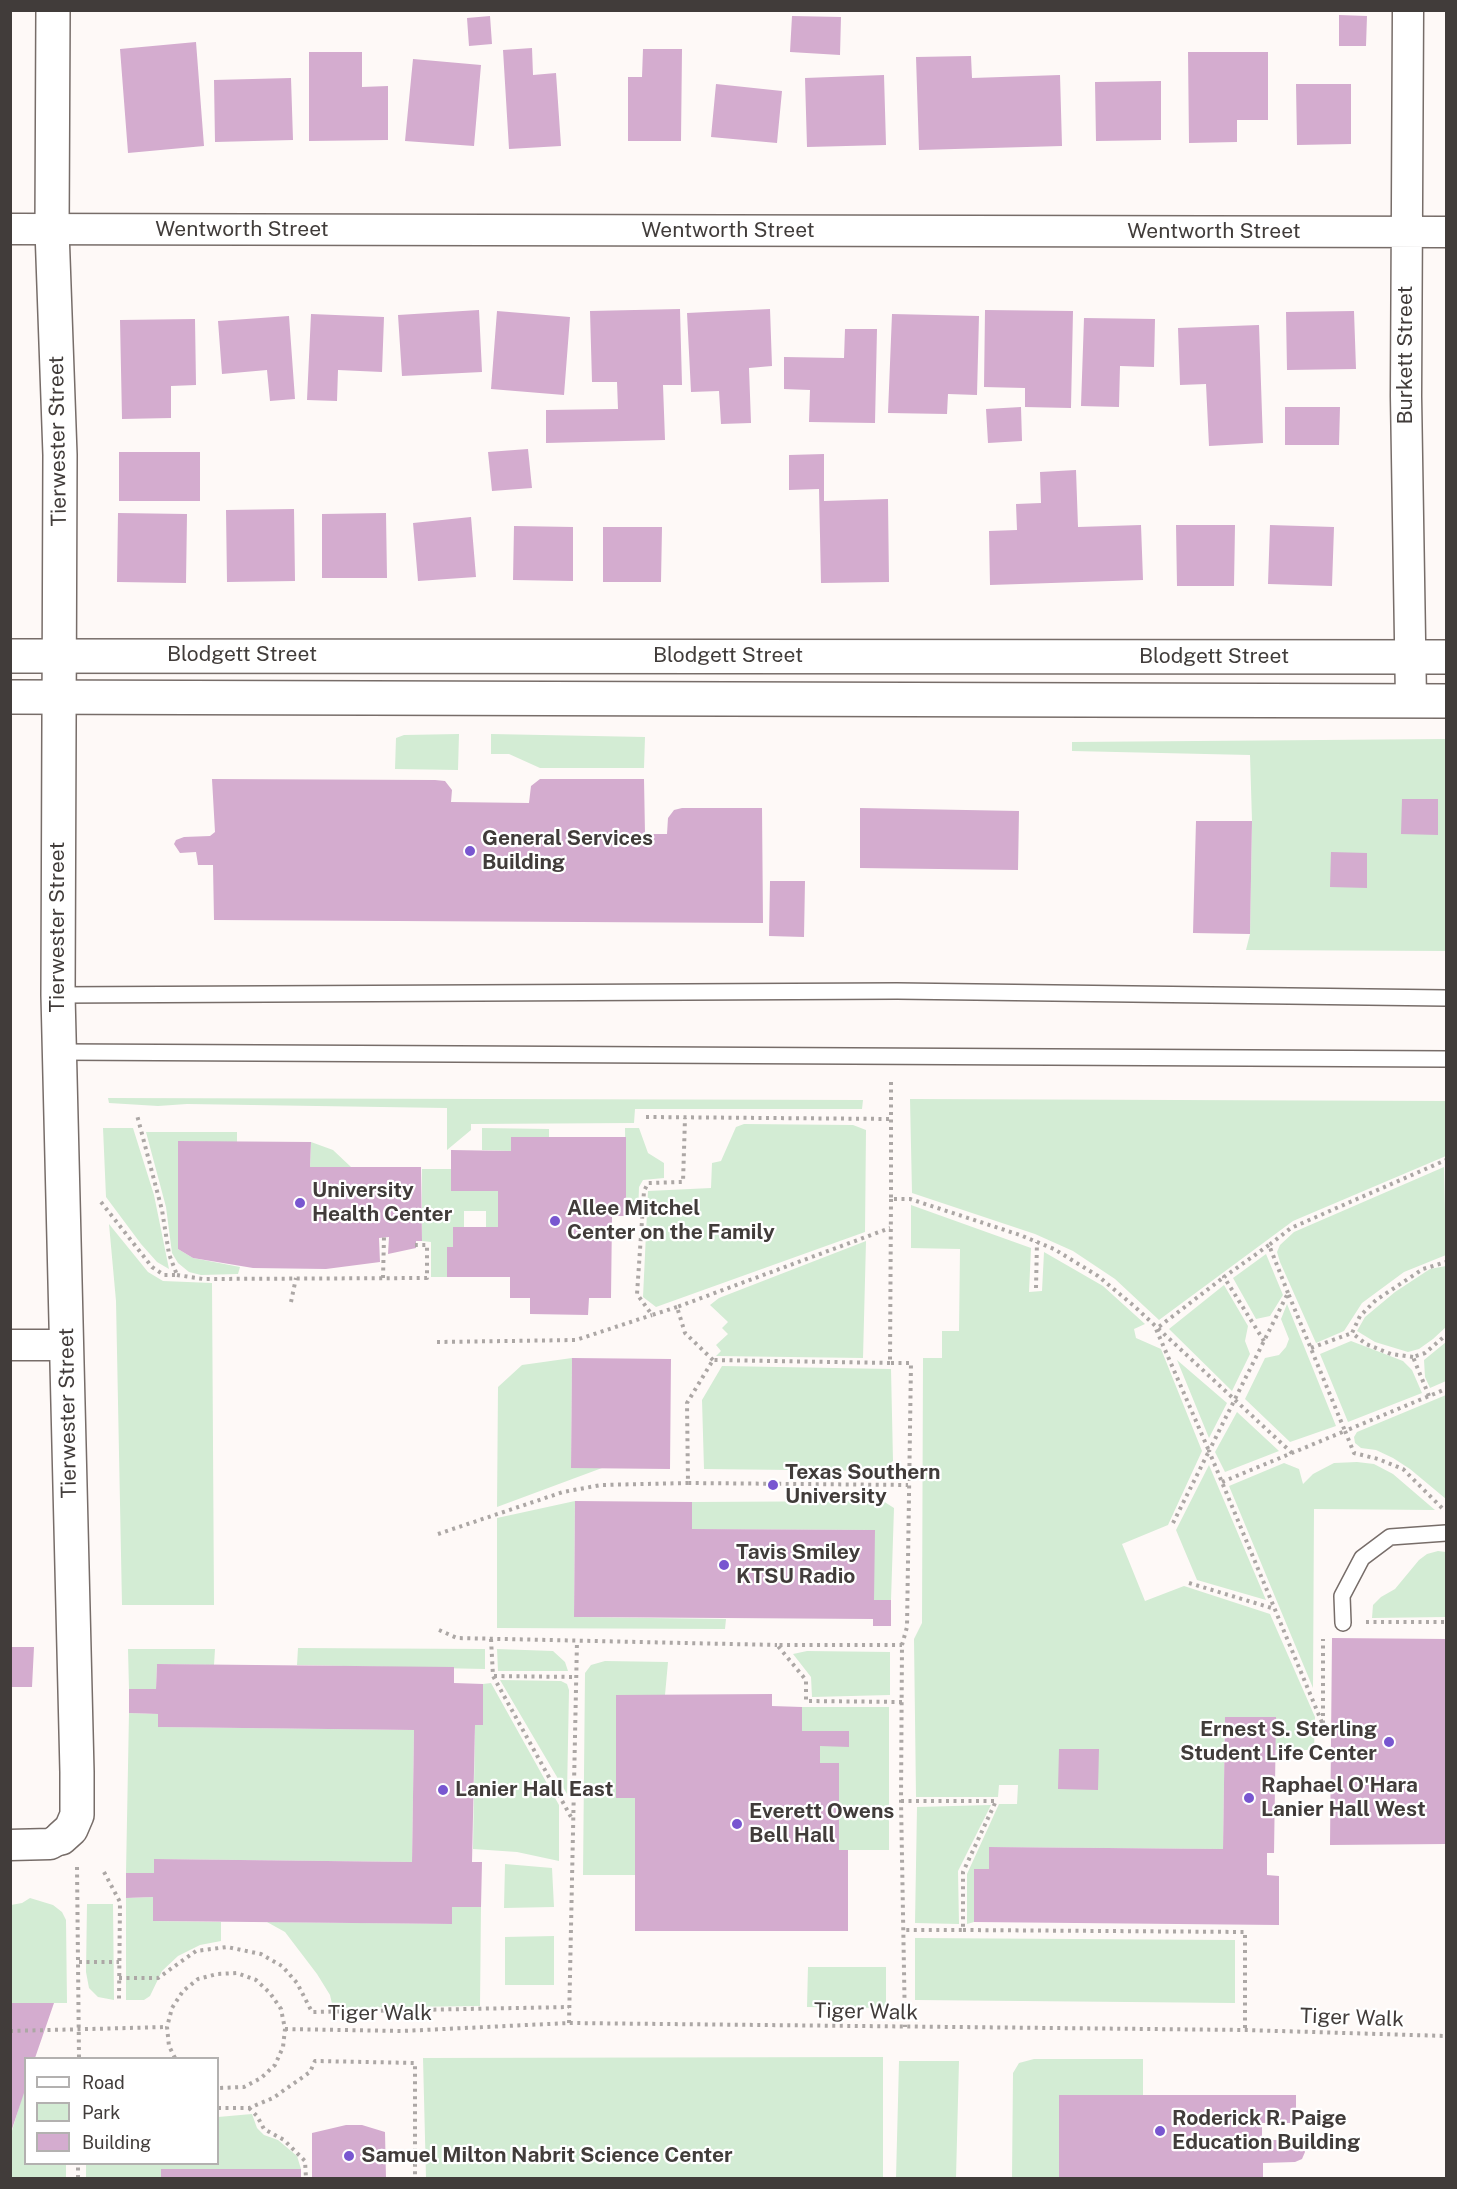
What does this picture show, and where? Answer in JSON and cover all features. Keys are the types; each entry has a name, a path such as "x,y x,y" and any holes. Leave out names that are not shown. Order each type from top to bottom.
{"main road":[{"name":"Tierwester Street","path":"53,10 52,230 60,455 58,995 77,1804 77,1815 71,1828 69,1851"},
{"name":"Blodgett Street","path":"10,656 1446,657"},
{"path":"810,656 811,699"},
{"name":"Blodgett Street","path":"10,697 1446,701"}],"street":[{"name":"Burkett Street","path":"1408,10 1406,232 1411,700"},
{"name":"Wentworth Street","path":"10,229 1446,232"},
{"path":"10,1345 66,1345"},
{"path":"10,1845 50,1844 69,1851"}],"lane":[{"path":"58,995 897,991 1446,998"},
{"path":"60,1052 1446,1059"},
{"path":"1343,1623 1342,1596 1362,1558 1390,1537 1446,1533"}],"path":[{"path":"890,1363 891,1056"},
{"path":"138,1115 162,1210 169,1254 177,1275"},
{"path":"646,1117 891,1119"},
{"path":"652,1315 637,1294 644,1191 648,1183 683,1182 685,1118"},
{"path":"1156,1329 1291,1228 1446,1160"},
{"path":"891,1199 910,1199 1037,1242 1054,1249 1098,1276 1292,1453"},
{"path":"101,1202 152,1267 164,1275 203,1279 427,1278 427,1245 415,1245"},
{"path":"437,1342 576,1340 677,1307 890,1228"},
{"path":"383,1278 384,1237"},
{"path":"1036,1288 1037,1242"},
{"path":"1269,1245 1354,1453 1378,1459 1403,1470 1446,1513"},
{"path":"1311,1348 1352,1333 1360,1316 1376,1300 1423,1269 1446,1262"},
{"path":"1224,1277 1264,1341"},
{"path":"291,1302 296,1278"},
{"path":"1173,1523 1288,1293"},
{"path":"677,1307 685,1333 713,1360 911,1363 907,1627 902,1646 901,1801 905,2027"},
{"path":"1156,1329 1323,1725 1323,1623 1446,1622"},
{"path":"1352,1333 1366,1344 1391,1354 1413,1357 1425,1353 1446,1335"},
{"path":"1413,1357 1429,1396"},
{"path":"688,1483 687,1403 713,1360"},
{"path":"1222,1482 1446,1389"},
{"path":"438,1534 563,1492 601,1485 688,1483 908,1485"},
{"path":"1189,1583 1276,1609"},
{"path":"439,1629 457,1638 902,1646"},
{"path":"491,1639 493,1676 572,1818"},
{"path":"568,2023 577,1641"},
{"path":"777,1645 806,1680 806,1701 902,1702"},
{"path":"493,1676 576,1677"},
{"path":"901,1801 996,1801 963,1872 963,1930"},
{"path":"69,1851 79,1962 79,2057"},
{"path":"104,1872 120,1902 119,2000"},
{"path":"903,1930 1245,1932 1245,2030"},
{"path":"119,1978 158,1978 196,1951 227,1947 261,1954 282,1966 297,1983 312,2012 569,2007"},
{"path":"79,1962 119,1962"},
{"path":"174,2057 169,2046 167,2027 172,2008 183,1991 198,1980 217,1974 237,1973 256,1980 270,1993 281,2009 285,2029 283,2048 275,2065 261,2078 244,2087 219,2088"},
{"name":"Tiger Walk","path":"285,2029 402,2031 568,2023 1245,2030 1446,2036"},
{"path":"10,2031 167,2027"},
{"path":"219,2108 249,2108 294,2086 310,2072 315,2061 415,2063 415,2178"},
{"path":"249,2108 258,2116 264,2129 284,2140 305,2161 306,2178"}],"green space":[{"path":"459,734 458,770 395,769 396,738 404,735"},
{"path":"491,734 645,737 644,768 540,768 509,754 491,754"},
{"path":"1446,739 1446,951 1246,950 1250,934 1252,821 1250,755 1072,751 1072,742"},
{"path":"108,1098 863,1100 862,1109 635,1109 634,1123 471,1124 471,1130 447,1150 447,1108 187,1104 158,1106 109,1103"},
{"path":"910,1099 1446,1101 1446,1156 1293,1221 1159,1320 1115,1279 1073,1251 1035,1234 912,1193"},
{"path":"744,1124 853,1125 866,1130 865,1232 656,1307 643,1297 648,1191 711,1188 712,1163 721,1161 736,1127"},
{"path":"103,1128 133,1128 154,1195 169,1269 157,1262 141,1244 106,1197"},
{"path":"482,1128 549,1129 549,1137 511,1137 511,1151 482,1150"},
{"path":"625,1128 639,1128 648,1153 664,1163 664,1178 643,1180 639,1187 638,1216 626,1216"},
{"path":"146,1132 237,1132 237,1143 178,1141 178,1249 193,1258 240,1267 238,1274 201,1275 189,1272 178,1263 172,1253 166,1207"},
{"path":"311,1142 333,1150 351,1167 310,1167"},
{"path":"1444,1167 1446,1255 1404,1272 1362,1303 1344,1331 1316,1343 1280,1262 1277,1252 1280,1245 1294,1232"},
{"path":"422,1169 451,1169 498,1191 498,1227 486,1227 486,1211 464,1211 464,1227 453,1227 453,1247 447,1248 447,1277 431,1277 431,1242 422,1241"},
{"path":"911,1205 1031,1248 1029,1292 1042,1291 1044,1252 1103,1286 1145,1324 1134,1329 1136,1338 1161,1349 1202,1451 1168,1525 1122,1544 1145,1601 1184,1586 1270,1614 1315,1717 1314,1750 1275,1750 1276,1717 1225,1717 1223,1849 989,1847 989,1869 974,1869 974,1922 967,1924 967,1874 999,1804 1017,1804 1018,1785 999,1785 998,1797 916,1797 914,1639 922,1623 923,1358 942,1358 942,1331 959,1331 960,1249 911,1248"},
{"path":"109,1224 148,1272 163,1281 212,1283 214,1605 122,1605 116,1301"},
{"path":"866,1241 863,1358 716,1356 721,1351 716,1345 728,1334 722,1328 728,1322 710,1305 719,1298"},
{"path":"1266,1254 1283,1295 1270,1316 1256,1319 1233,1278"},
{"path":"1446,1266 1446,1327 1433,1339 1419,1349 1408,1352 1375,1342 1357,1331 1365,1317 1395,1292 1430,1269"},
{"path":"1224,1285 1248,1326 1245,1341 1250,1354 1232,1391 1169,1329"},
{"path":"1287,1304 1336,1426 1290,1442 1245,1399 1265,1358 1279,1355 1286,1347 1289,1339 1281,1319"},
{"path":"1351,1341 1403,1361 1412,1370 1422,1393 1348,1422 1320,1354"},
{"path":"1446,1342 1446,1381 1430,1388 1425,1377 1424,1360"},
{"path":"572,1358 571,1468 602,1468 497,1507 498,1387 522,1365"},
{"path":"1177,1360 1227,1403 1209,1438"},
{"path":"722,1366 891,1369 893,1461 882,1471 704,1469 702,1400"},
{"path":"1446,1395 1446,1499 1393,1458 1376,1450 1361,1448 1355,1443 1354,1437 1357,1432"},
{"path":"1237,1412 1279,1451 1225,1472 1215,1452"},
{"path":"1284,1463 1299,1469 1303,1484 1313,1474 1334,1463 1374,1464 1393,1474 1435,1510 1314,1509 1313,1688 1229,1486"},
{"path":"1209,1465 1266,1600 1197,1580 1176,1530"},
{"path":"575,1501 574,1617 726,1619 725,1629 497,1628 497,1518"},
{"path":"883,1501 894,1508 891,1600 874,1600 874,1530 692,1529 692,1502"},
{"path":"1438,1551 1446,1552 1446,1617 1372,1618 1373,1605 1395,1589 1419,1560 1427,1554"},
{"path":"298,1648 485,1649 485,1669 297,1665"},
{"path":"128,1649 215,1649 214,1665 157,1664 156,1689 129,1689"},
{"path":"497,1649 553,1651 565,1662 568,1671 498,1671"},
{"path":"807,1651 890,1652 890,1695 812,1697 811,1677 793,1654"},
{"path":"605,1661 668,1662 665,1695 616,1695 616,1798 635,1798 635,1875 583,1875 585,1673 591,1665"},
{"path":"500,1680 561,1681 567,1684 569,1690 567,1794"},
{"path":"491,1683 559,1805 559,1861 517,1852 473,1849 475,1725 483,1725 483,1684"},
{"path":"802,1707 889,1707 889,1850 839,1850 839,1763 820,1763 820,1746 848,1746 802,1731"},
{"path":"129,1713 158,1714 158,1727 414,1730 412,1862 154,1859 154,1873 126,1873"},
{"path":"991,1805 958,1871 959,1924 915,1923 917,1807"},
{"path":"505,1864 552,1868 554,1907 504,1908"},
{"path":"153,1897 153,1921 221,1922 221,1941 200,1945 178,1956 162,1971 150,1996 144,2000 126,2000 126,1898"},
{"path":"30,1898 53,1905 62,1912 66,1920 67,2003 11,2003 11,1905 22,1903"},
{"path":"87,1904 113,1904 114,2000 98,1997 89,1988 86,1972"},
{"path":"452,1907 481,1907 480,2006 333,2008 330,1995 317,1974 285,1932 267,1922 452,1924"},
{"path":"554,1936 554,1985 505,1985 505,1937"},
{"path":"915,1938 1235,1940 1235,2003 915,2000"},
{"path":"808,1967 886,1967 886,2008 807,2007"},
{"path":"883,2057 883,2178 426,2178 423,2058"},
{"path":"1034,2059 1143,2059 1143,2095 1059,2095 1059,2178 1012,2178 1013,2073 1019,2063"},
{"path":"899,2061 959,2061 956,2178 896,2178"},
{"path":"24,2090 24,2165 66,2165 66,2178 11,2178 11,2134"},
{"path":"252,2114 257,2128 264,2135 278,2140 297,2156 301,2169 161,2169 161,2178 86,2178 86,2165 219,2165 219,2117"}],"building":[{"path":"1339,15 1367,16 1366,46 1339,46"},
{"path":"490,16 492,44 469,46 467,18"},
{"path":"792,16 841,17 840,55 790,52"},
{"path":"196,42 204,146 128,153 120,49"},
{"path":"532,48 533,75 556,73 561,146 509,149 503,50"},
{"path":"643,49 682,49 681,141 628,141 628,77 642,77"},
{"path":"309,52 362,52 362,87 388,86 388,140 309,141"},
{"path":"1188,52 1268,52 1268,120 1237,120 1237,142 1189,143"},
{"path":"971,56 972,78 1060,75 1062,146 919,150 916,57"},
{"path":"413,59 481,65 474,146 405,141"},
{"path":"884,75 886,145 807,147 805,78"},
{"path":"291,78 293,140 215,142 214,80"},
{"path":"1161,81 1161,140 1096,141 1095,82"},
{"path":"716,84 782,91 777,143 711,137"},
{"path":"1296,84 1351,84 1351,144 1297,145"},
{"path":"680,309 682,385 663,385 665,440 546,443 546,410 618,409 617,382 592,382 590,311"},
{"path":"770,309 772,366 749,368 751,423 721,424 719,391 691,392 687,313"},
{"path":"479,310 482,372 402,376 398,315"},
{"path":"985,310 1073,311 1071,408 1025,407 1025,388 984,387"},
{"path":"497,311 570,317 564,395 491,389"},
{"path":"1354,311 1356,369 1287,370 1286,312"},
{"path":"311,314 384,317 382,372 338,370 337,401 307,400"},
{"path":"892,314 979,316 977,395 948,394 947,414 888,413"},
{"path":"289,316 295,399 270,401 267,370 222,374 218,321"},
{"path":"1084,318 1155,319 1154,367 1120,366 1119,407 1081,406"},
{"path":"195,319 196,385 171,386 171,418 122,419 120,320"},
{"path":"1259,325 1263,443 1209,446 1206,384 1180,385 1178,328"},
{"path":"845,329 877,329 875,423 809,422 810,390 784,389 784,357 844,358"},
{"path":"1021,407 1022,441 988,443 986,409"},
{"path":"1285,407 1340,407 1339,445 1285,445"},
{"path":"528,449 532,488 492,491 488,452"},
{"path":"119,452 200,452 200,501 119,501"},
{"path":"824,454 824,501 888,499 889,582 821,583 819,489 789,490 789,455"},
{"path":"1076,470 1078,527 1141,525 1143,580 990,585 989,531 1017,530 1016,504 1041,503 1040,472"},
{"path":"294,509 295,581 227,582 226,510"},
{"path":"118,513 187,514 186,583 117,582"},
{"path":"386,513 387,578 322,578 322,514"},
{"path":"471,517 476,577 418,581 413,523"},
{"path":"1176,525 1235,525 1234,586 1177,586"},
{"path":"1270,525 1334,527 1332,586 1268,584"},
{"path":"514,526 573,527 573,581 513,580"},
{"path":"603,527 662,527 661,582 603,582"},
{"name":"General Services Building","path":"212,779 435,780 445,781 452,790 451,802 529,803 531,786 540,779 644,779 645,834 667,834 668,818 674,810 682,808 762,808 763,923 214,920 213,865 198,865 196,852 180,853 174,844 176,840 184,837 210,836 215,832"},
{"path":"1402,799 1438,799 1438,835 1401,834"},
{"path":"860,808 1019,811 1018,870 860,868"},
{"path":"1196,821 1252,821 1250,934 1193,933"},
{"path":"1331,852 1367,853 1367,888 1330,887"},
{"path":"770,881 805,881 804,937 769,936"},
{"name":"Allee Mitchel Center on the Family","path":"511,1137 626,1137 626,1216 612,1216 611,1298 589,1298 588,1315 530,1314 530,1298 510,1298 510,1277 447,1277 447,1247 453,1247 453,1227 498,1227 498,1191 451,1191 451,1150 511,1151"},
{"name":"University Health Center","path":"178,1141 311,1142 310,1167 421,1167 422,1241 416,1241 416,1248 388,1254 389,1237 379,1238 380,1262 326,1269 253,1268 193,1258 178,1249"},
{"path":"572,1358 671,1359 670,1469 571,1468"},
{"name":"Tavis Smiley KTSU Radio","path":"575,1501 692,1502 692,1529 875,1530 874,1600 891,1600 891,1626 873,1626 873,1619 574,1617"},
{"name":"Ernest S. Sterling Student Life Center","path":"1332,1638 1446,1639 1446,1844 1330,1845"},
{"path":"10,1647 34,1647 32,1687 10,1687"},
{"name":"Lanier Hall East","path":"157,1664 454,1667 454,1683 483,1684 483,1725 475,1725 472,1862 482,1862 481,1907 452,1907 452,1924 153,1921 153,1897 126,1898 126,1873 154,1873 154,1859 412,1862 414,1730 158,1727 158,1714 129,1713 129,1689 156,1689"},
{"name":"Everett Owens Bell Hall","path":"772,1694 772,1706 802,1707 802,1731 849,1731 849,1747 820,1746 820,1763 839,1763 839,1850 848,1850 848,1931 635,1931 635,1798 616,1798 616,1695"},
{"name":"Raphael O'Hara Lanier Hall West","path":"1225,1717 1276,1717 1274,1853 1267,1853 1267,1875 1279,1876 1279,1925 974,1922 974,1869 989,1869 989,1847 1223,1849"},
{"path":"1059,1749 1099,1749 1098,1790 1058,1789"},
{"path":"10,2003 54,2003 35,2057 24,2057 24,2093 11,2132"},
{"name":"Roderick R. Paige Education Building","path":"1059,2095 1296,2095 1296,2123 1262,2123 1262,2140 1296,2140 1303,2145 1305,2152 1302,2159 1295,2162 1263,2163 1263,2178 1059,2178"},
{"name":"Samuel Milton Nabrit Science Center","path":"346,2125 362,2125 385,2132 386,2178 312,2178 312,2133"},
{"name":"Samuel Milton Nabrit Science Center","path":"161,2169 301,2169 301,2178 161,2178"}],"place":[{"name":"General Services Building","path":"470,851"},
{"name":"University Health Center","path":"300,1203"},
{"name":"Allee Mitchel Center on the Family","path":"555,1221"},
{"name":"Texas Southern University","path":"773,1485"},
{"name":"Tavis Smiley KTSU Radio","path":"724,1565"},
{"name":"Ernest S. Sterling Student Life Center","path":"1389,1742"},
{"name":"Lanier Hall East","path":"443,1790"},
{"name":"Raphael O'Hara Lanier Hall West","path":"1249,1798"},
{"name":"Everett Owens Bell Hall","path":"737,1824"},
{"name":"Roderick R. Paige Education Building","path":"1160,2131"},
{"name":"Samuel Milton Nabrit Science Center","path":"349,2156"}]}
